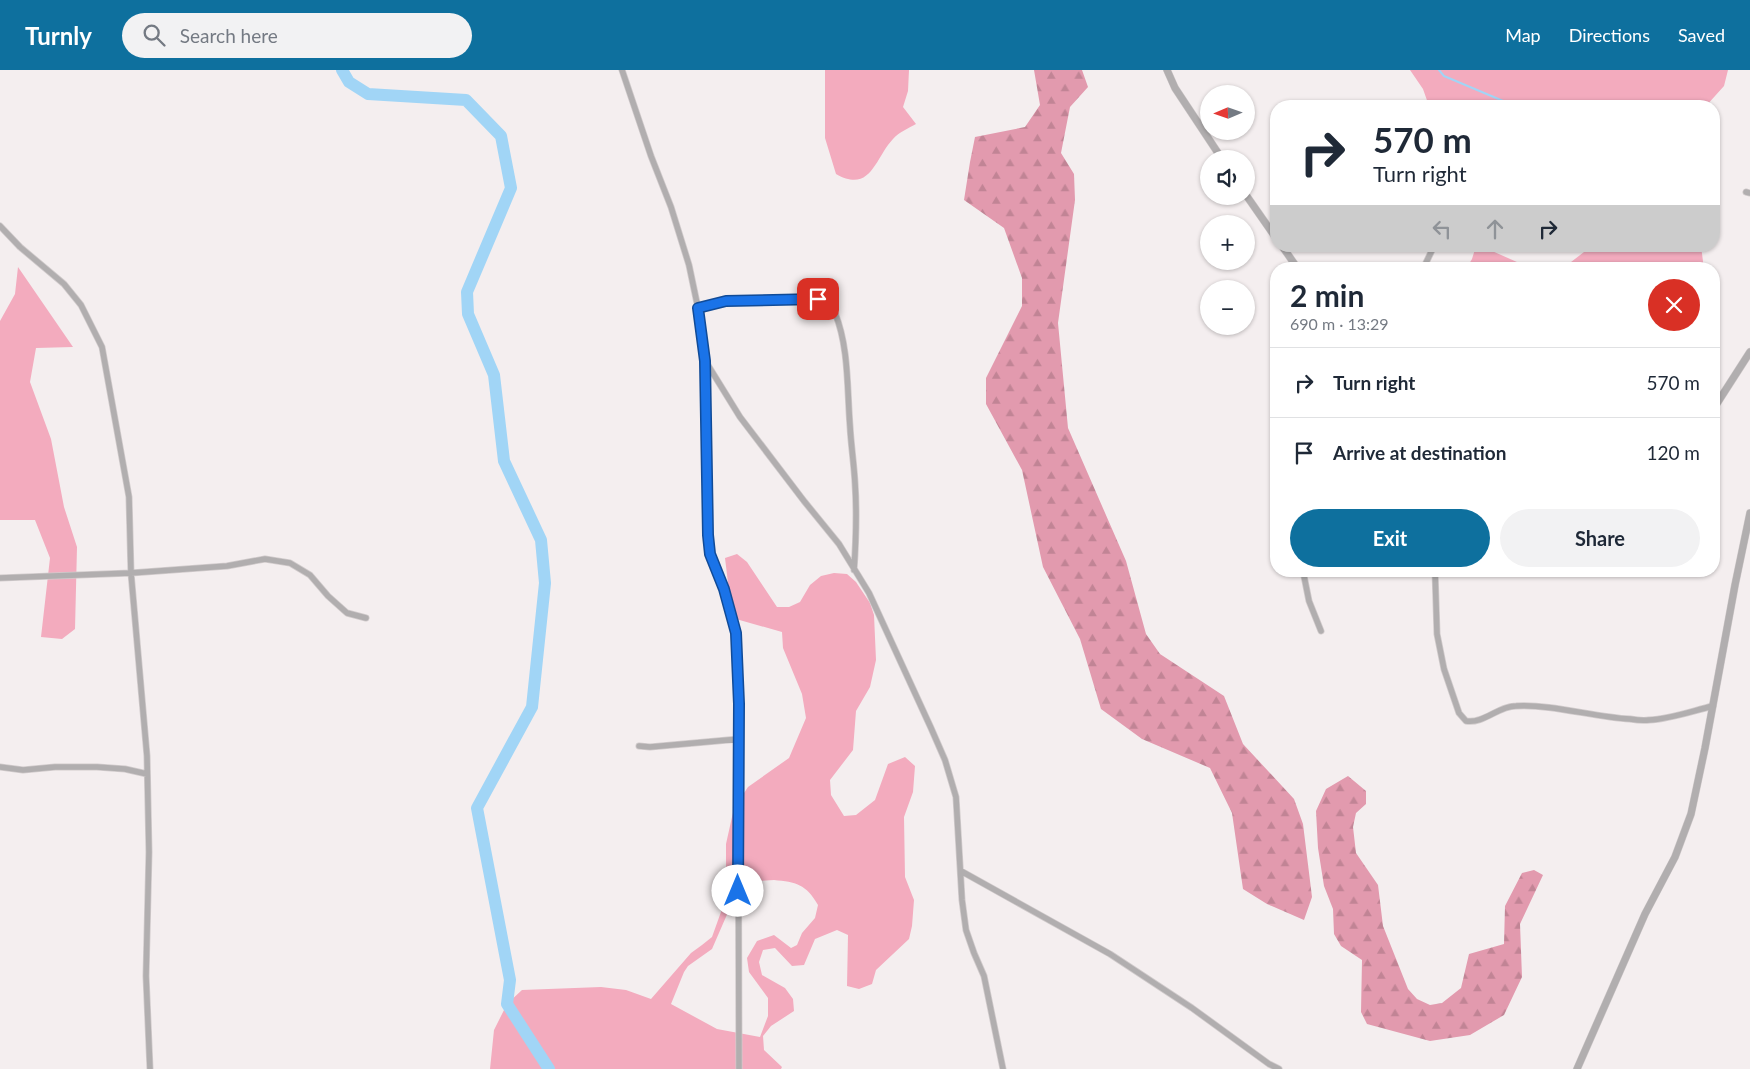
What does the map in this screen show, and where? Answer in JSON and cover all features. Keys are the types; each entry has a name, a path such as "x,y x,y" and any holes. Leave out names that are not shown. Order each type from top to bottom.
{"street":[{"path":"622,70 651,156 671,207 688,265 698,308 705,361 708,535 710,554 724,589 736,633 739,704 739,1069"},
{"path":"1166,70 1175,88 1216,150"},
{"path":"1253,205 1270,229"},
{"path":"0,226 20,247 64,284 80,305 102,347 128,497 131,573 147,774 149,852 146,976 150,1069"},
{"path":"698,308 726,301 818,299 825,301 831,306 835,314 844,349 848,383 856,483 854,571"},
{"path":"1720,399 1750,352"},
{"path":"705,361 740,417 839,544 869,593 932,728 945,760 956,797 962,900 966,930 984,976 1002,1069"},
{"path":"1577,1069 1645,914 1675,857 1691,814 1750,513"},
{"path":"0,578 131,573 227,566 265,559 290,563 310,575 328,596 347,613 366,618"},
{"path":"1304,577 1309,601 1320,631"},
{"path":"1435,577 1437,634 1444,670 1458,713 1466,721 1479,720 1499,710 1514,706 1536,706 1609,718 1649,720 1713,706"},
{"path":"639,746 650,747 738,738"},
{"path":"0,768 23,770 55,767 97,767 125,769 147,774"},
{"path":"961,870 1110,954 1279,1069"}],"shaded area":[{"path":"825,70 909,70 908,91 903,107 916,124 895,137 871,171 865,177 857,180 848,179 836,174 825,138"},
{"path":"1410,70 1728,70 1724,86 1711,100 1427,100 1423,89"},
{"path":"1474,252 1494,252 1517,262 1470,262"},
{"path":"1584,252 1702,252 1703,262 1571,262"},
{"path":"18,267 73,347 36,348 30,382 51,439 64,507 77,547 75,629 62,639 41,637 50,558 35,520 0,520 0,321 15,294"},
{"path":"737,554 747,562 777,607 789,607 800,602 810,585 821,576 834,573 847,574 856,582 870,603 874,615 876,660 870,687 856,711 853,750 830,780 831,795 844,816 856,815 875,800 888,764 905,757 915,766 913,792 904,817 905,877 914,900 909,939 876,970 872,984 859,989 847,986 848,935 837,930 815,939 804,965 792,966 775,948 763,950 759,962 762,975 785,988 793,999 794,1011 771,1026 763,1036 764,1050 782,1067 781,1069 490,1069 494,1030 507,1004 522,990 601,987 626,990 651,999 691,953 712,937 726,898 726,844 734,808 748,787 789,758 806,718 802,694 783,648 782,632 736,619 731,608 725,558","holes":["759,881 794,883 805,888 818,905 815,918 802,933 797,945 791,948 774,935 757,941 747,958 749,972 768,998 768,1016 760,1037 717,1029 671,1004 684,972 688,966 712,949 732,903 741,892"]}],"green space":[{"path":"1034,70 1082,70 1088,87 1070,107 1061,153 1074,174 1075,200 1058,323 1068,428 1126,561 1146,634 1160,654 1224,696 1243,744 1294,799 1303,824 1312,897 1304,920 1267,904 1243,889 1232,813 1210,768 1142,739 1101,709 1080,639 1043,567 1022,470 986,404 986,378 1022,306 1022,278 1004,228 964,200 975,137 1025,127 1040,105"},
{"path":"1348,776 1366,791 1366,804 1356,813 1353,827 1356,853 1378,885 1383,926 1408,989 1417,999 1430,1005 1442,1003 1461,988 1469,954 1504,944 1505,906 1522,873 1534,870 1543,875 1520,924 1522,977 1504,1015 1470,1035 1430,1041 1367,1024 1361,1012 1362,960 1341,946 1334,934 1333,909 1324,886 1318,848 1316,811 1326,789"}],"waterway":[{"path":"342,70 349,82 368,94 466,100 501,136 511,188 467,292 468,314 494,375 504,461 541,540 545,583 532,707 477,808 510,980 507,1004 549,1069"},
{"path":"1439,70 1444,76 1501,100"}],"route":[{"path":"738,891 739,704 736,633 724,589 710,554 708,535 705,361 698,308 726,301 818,299"}]}
